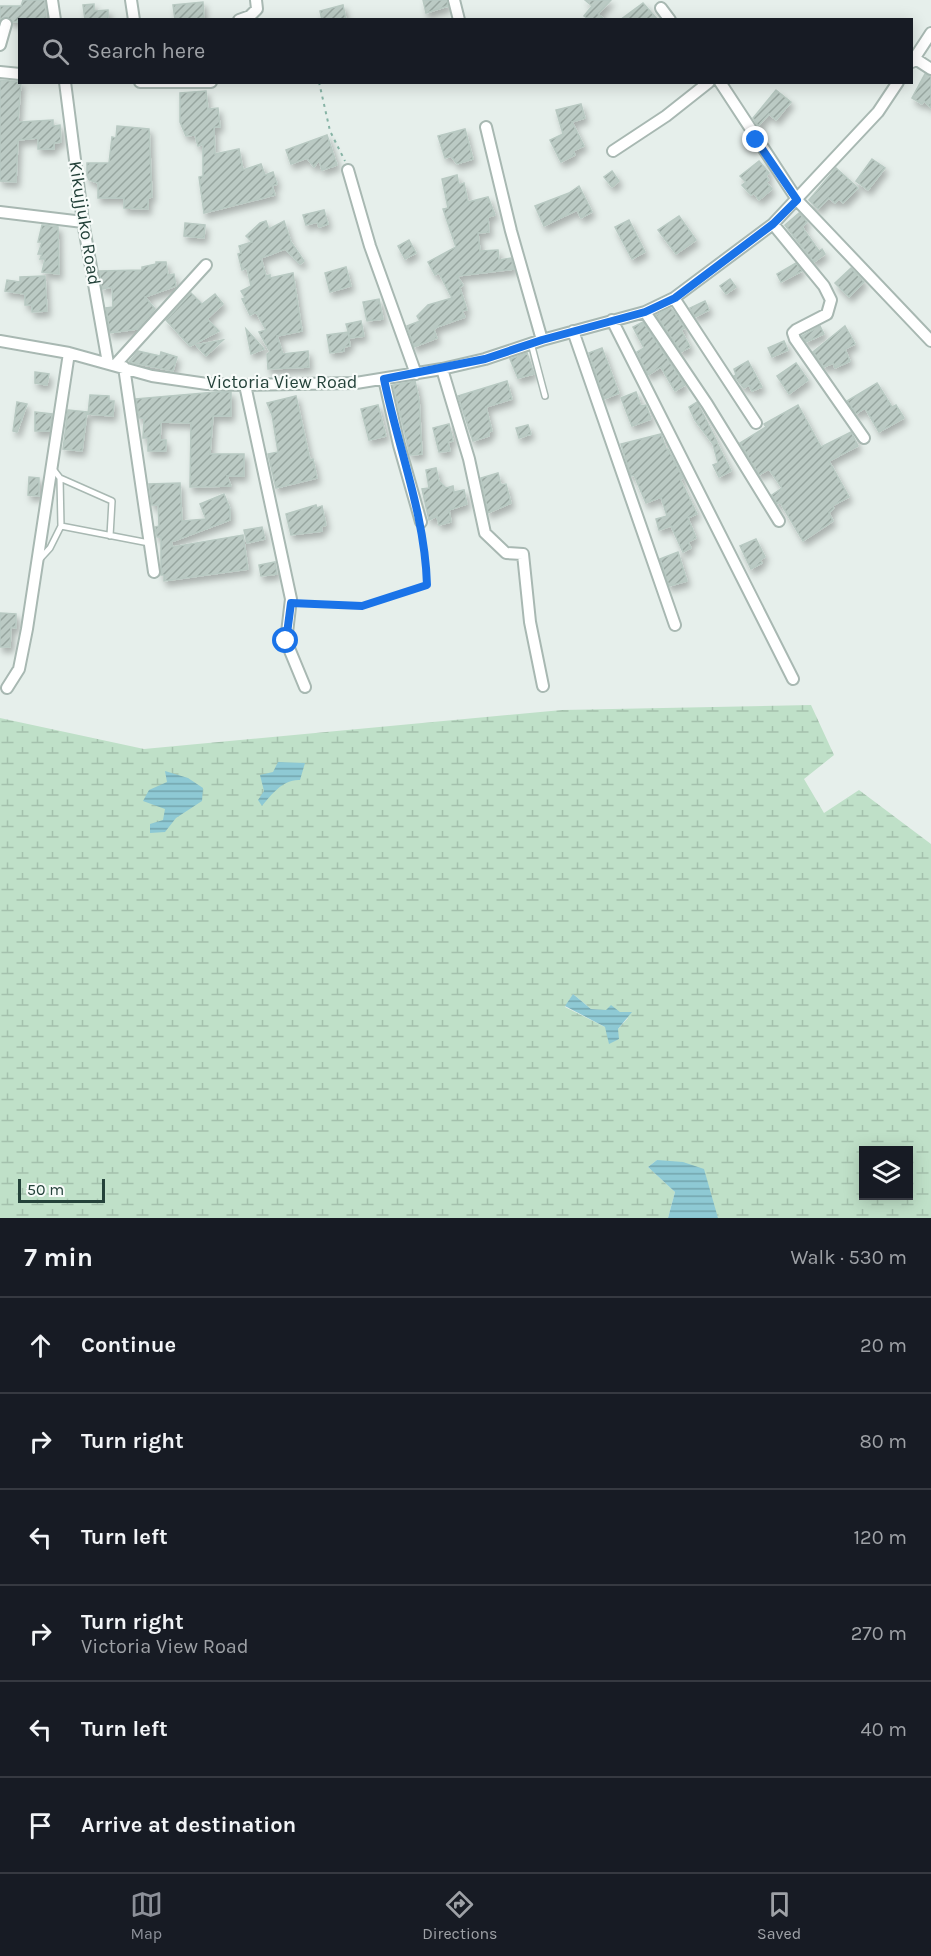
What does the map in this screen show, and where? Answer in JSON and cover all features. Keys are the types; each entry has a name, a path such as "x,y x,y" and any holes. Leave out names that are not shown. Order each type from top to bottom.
{"street":[{"path":"52,0 55,18"},
{"path":"131,0 134,18"},
{"path":"244,18 253,14 257,9 256,0"},
{"path":"453,0 458,18"},
{"path":"661,9 668,18"},
{"path":"0,45 6,24"},
{"path":"931,33 913,60 931,69"},
{"path":"0,72 18,74"},
{"name":"Kikujjuko Road","path":"65,84 83,222 115,365 154,572"},
{"path":"613,151 666,116 706,84"},
{"path":"721,84 797,199 931,341"},
{"name":"Victoria View Road","path":"0,341 69,353 152,376 245,385 356,383 442,369 645,312 675,298 773,224 833,163 878,112 897,84"},
{"path":"486,127 536,341"},
{"path":"348,170 370,246 416,374"},
{"path":"0,212 83,222"},
{"path":"773,224 824,286 831,300 827,314 796,330 793,336 864,438"},
{"path":"115,365 206,265"},
{"path":"675,298 756,423"},
{"path":"645,312 707,404 779,521"},
{"path":"612,320 793,679"},
{"path":"573,331 675,625"},
{"path":"7,688 19,669 39,560 69,353"},
{"path":"442,369 469,459 485,533 506,553 523,554 530,621 543,686"},
{"path":"384,379 399,445 421,522"},
{"path":"245,385 291,603 286,641 305,687"}],"lane":[{"path":"536,341 545,396"},
{"path":"51,465 60,478 112,501 110,536"},
{"path":"39,560 50,548 61,526 60,478"},
{"path":"61,526 150,544"}],"path":[{"path":"319,84 330,131 348,170"},
{"path":"291,603 362,606 427,585 427,553 421,522"}],"green space":[{"path":"811,705 834,755 804,779 824,813 859,790 931,844 931,1218 718,1218 713,1209 657,1160 648,1167 675,1192 668,1218 0,1218 0,718 144,749 562,710","holes":["573,994 591,1009 620,1012 628,1018 618,1029 605,1027 565,1007"]}],"water":[{"path":"278,762 305,763 300,780 283,785 262,806 258,800 264,791 260,775 273,772"},
{"path":"165,771 188,778 203,788 202,801 176,818 165,832 150,833 150,824 163,820 165,809 143,801 149,790 167,782"},
{"path":"573,994 591,1009 606,1010 611,1005 620,1012 632,1012 618,1029 619,1039 609,1044 605,1027 565,1006"},
{"path":"657,1160 683,1162 704,1169 718,1218 668,1218 675,1192 648,1167"}],"building":[{"path":"23,0 45,0 46,18 18,18 18,22 13,22 7,17 0,20 0,6 21,6"},
{"path":"423,0 447,0 448,6 426,13"},
{"path":"585,0 611,0 598,14 603,18 584,16 592,6"},
{"path":"203,2 204,18 175,18 173,5"},
{"path":"643,3 656,18 623,18"},
{"path":"94,4 94,11 108,10 108,18 85,18 83,5"},
{"path":"343,5 346,18 322,18 320,11"},
{"path":"925,74 931,76 931,108 924,101 922,104 912,98"},
{"path":"0,80 21,84 18,122 53,120 53,126 60,125 61,142 54,143 54,149 38,149 38,138 18,140 16,182 0,181"},
{"path":"776,90 791,102 776,120 769,114 758,126 753,118"},
{"path":"206,91 208,109 218,108 220,127 214,127 215,154 239,149 243,170 261,164 265,175 273,172 277,184 272,186 275,195 204,213 199,177 203,176 203,144 198,146 195,135 186,136 180,122 180,93"},
{"path":"581,104 585,118 572,122 584,146 573,151 575,155 561,162 550,140 563,134 556,110"},
{"path":"117,126 149,129 152,197 148,198 148,209 124,208 124,198 98,198 98,183 89,180 87,175 87,163 109,163 112,137 116,138"},
{"path":"465,129 473,159 457,164 451,156 445,158 438,136"},
{"path":"327,135 337,165 322,170 319,160 314,167 307,158 291,164 286,150"},
{"path":"872,159 885,168 868,190 856,181"},
{"path":"759,161 769,173 766,176 769,180 766,182 772,189 759,200 754,193 751,195 742,185 746,182 740,176"},
{"path":"836,168 858,188 843,203 839,199 835,203 829,198 818,209 809,200"},
{"path":"612,171 619,181 612,187 604,177"},
{"path":"457,175 459,185 464,183 468,202 488,197 495,215 488,217 489,232 478,233 480,251 498,250 499,260 511,258 514,269 457,276 463,285 460,288 467,310 462,311 465,317 437,327 434,330 437,338 414,347 407,326 420,321 417,316 428,305 452,298 439,273 435,275 428,262 456,247 443,209 448,208 442,179"},
{"path":"579,186 592,212 581,218 577,210 544,226 535,206 569,193"},
{"path":"324,210 328,224 319,227 317,222 306,225 303,215"},
{"path":"799,213 807,222 802,227 819,251 822,249 825,254 814,262 785,225"},
{"path":"679,216 696,240 676,254 658,230"},
{"path":"629,220 645,252 632,259 615,227"},
{"path":"266,221 269,229 284,221 291,242 304,261 300,264 285,249 261,258 266,276 270,275 270,278 293,273 302,331 277,336 283,354 308,351 309,367 268,369 267,354 270,352 259,332 266,330 256,312 250,315 242,299 245,298 241,291 251,286 247,268 242,270 238,254 241,253 239,246 252,242 246,236 260,223"},
{"path":"185,223 205,225 204,238 184,236"},
{"path":"42,225 58,227 59,274 42,272 45,259 40,259 42,254 38,254 42,242 38,242"},
{"path":"409,240 416,253 405,259 398,246"},
{"path":"156,262 166,262 168,275 174,274 176,286 145,297 155,309 137,329 110,333 106,308 113,307 112,287 102,289 99,271 142,270 142,267 156,264"},
{"path":"796,263 802,271 781,282 777,274"},
{"path":"346,267 351,286 330,292 325,273"},
{"path":"851,268 864,282 849,297 835,283"},
{"path":"45,276 47,311 32,312 32,305 25,305 25,294 5,291 7,280 20,282 20,277"},
{"path":"730,279 736,287 726,294 720,286"},
{"path":"191,293 202,304 215,294 223,304 207,319 219,331 190,346 166,320"},
{"path":"379,299 383,319 367,321 363,302"},
{"path":"705,301 709,310 695,317 690,308"},
{"path":"671,308 685,328 681,330 690,347 681,352 656,315"},
{"path":"361,321 364,336 350,338 346,324"},
{"path":"643,322 685,385 675,391 661,367 648,375 637,352 644,348 633,327"},
{"path":"820,326 824,334 806,342 802,336"},
{"path":"845,326 855,344 845,349 850,361 835,368 833,363 824,367 813,352"},
{"path":"246,329 264,349 251,354"},
{"path":"348,332 350,346 344,347 344,351 330,353 327,335"},
{"path":"223,340 206,356 196,345"},
{"path":"784,341 788,350 772,357 768,348"},
{"path":"602,348 619,393 604,399 589,353"},
{"path":"138,351 160,356 161,352 177,357 173,371 129,362"},
{"path":"527,353 534,374 518,378 510,359"},
{"path":"748,361 762,387 752,391 749,385 744,388 734,376 736,375 734,369"},
{"path":"796,363 808,380 789,394 777,376"},
{"path":"35,372 49,374 47,385 35,383"},
{"path":"415,381 419,399 422,454 410,455 393,385"},
{"path":"507,381 512,399 486,407 492,431 489,432 489,436 473,441 458,396"},
{"path":"877,383 892,407 896,405 904,418 879,432 865,408 856,414 847,401"},
{"path":"231,392 231,416 213,416 210,454 244,454 244,476 227,476 231,486 190,487 191,423 161,422 160,440 166,440 166,451 148,451 148,438 143,438 144,418 139,418 136,399"},
{"path":"636,392 641,406 646,405 651,419 632,426 621,398"},
{"path":"90,395 109,396 109,401 114,401 113,416 88,414"},
{"path":"296,396 310,460 313,459 317,478 276,488 268,454 278,452 272,415 267,403"},
{"path":"17,402 27,404 17,432 13,431"},
{"path":"697,402 717,442 714,444 717,443 731,471 719,477 713,465 718,463 713,444 695,420 689,407"},
{"path":"378,405 386,436 369,440 361,409"},
{"path":"798,405 821,447 851,432 858,446 829,461 849,497 832,506 834,508 829,513 833,521 803,541 780,502 777,504 772,495 782,488 769,469 759,475 740,443 766,427 764,424"},
{"path":"68,410 87,412 82,451 63,449"},
{"path":"35,412 52,414 50,431 35,431"},
{"path":"449,424 453,441 448,442 450,451 439,452 433,428"},
{"path":"528,425 531,434 519,438 516,428"},
{"path":"661,434 666,449 683,478 680,479 697,514 688,518 696,538 688,542 691,548 683,552 671,526 659,530 656,519 667,516 661,497 646,503 634,475 631,476 621,444"},
{"path":"436,468 439,481 446,488 453,486 454,492 464,490 467,504 449,510 451,522 439,525 437,516 429,520 422,489 429,488 426,470"},
{"path":"498,473 501,485 506,484 511,503 488,513 481,478"},
{"path":"29,477 39,478 39,496 28,495"},
{"path":"180,483 182,521 206,519 200,504 224,494 230,509 230,520 171,542 173,547 243,535 248,569 164,581 164,575 161,575 161,537 157,537 155,527 159,526 158,505 152,505 149,484"},
{"path":"316,505 317,508 322,506 326,525 321,527 322,531 291,535 286,514"},
{"path":"262,527 265,539 247,543 244,530"},
{"path":"756,539 765,557 760,560 762,563 751,569 740,546"},
{"path":"678,552 687,581 669,586 660,559"},
{"path":"275,562 277,574 261,576 259,565"},
{"path":"0,613 16,614 16,628 11,627 10,647 0,647"}],"route":[{"path":"286,641 291,603 362,606 427,585 427,553 421,522 399,445 384,379 485,359 542,340 645,312 675,298 773,224 797,200 756,140"}]}
